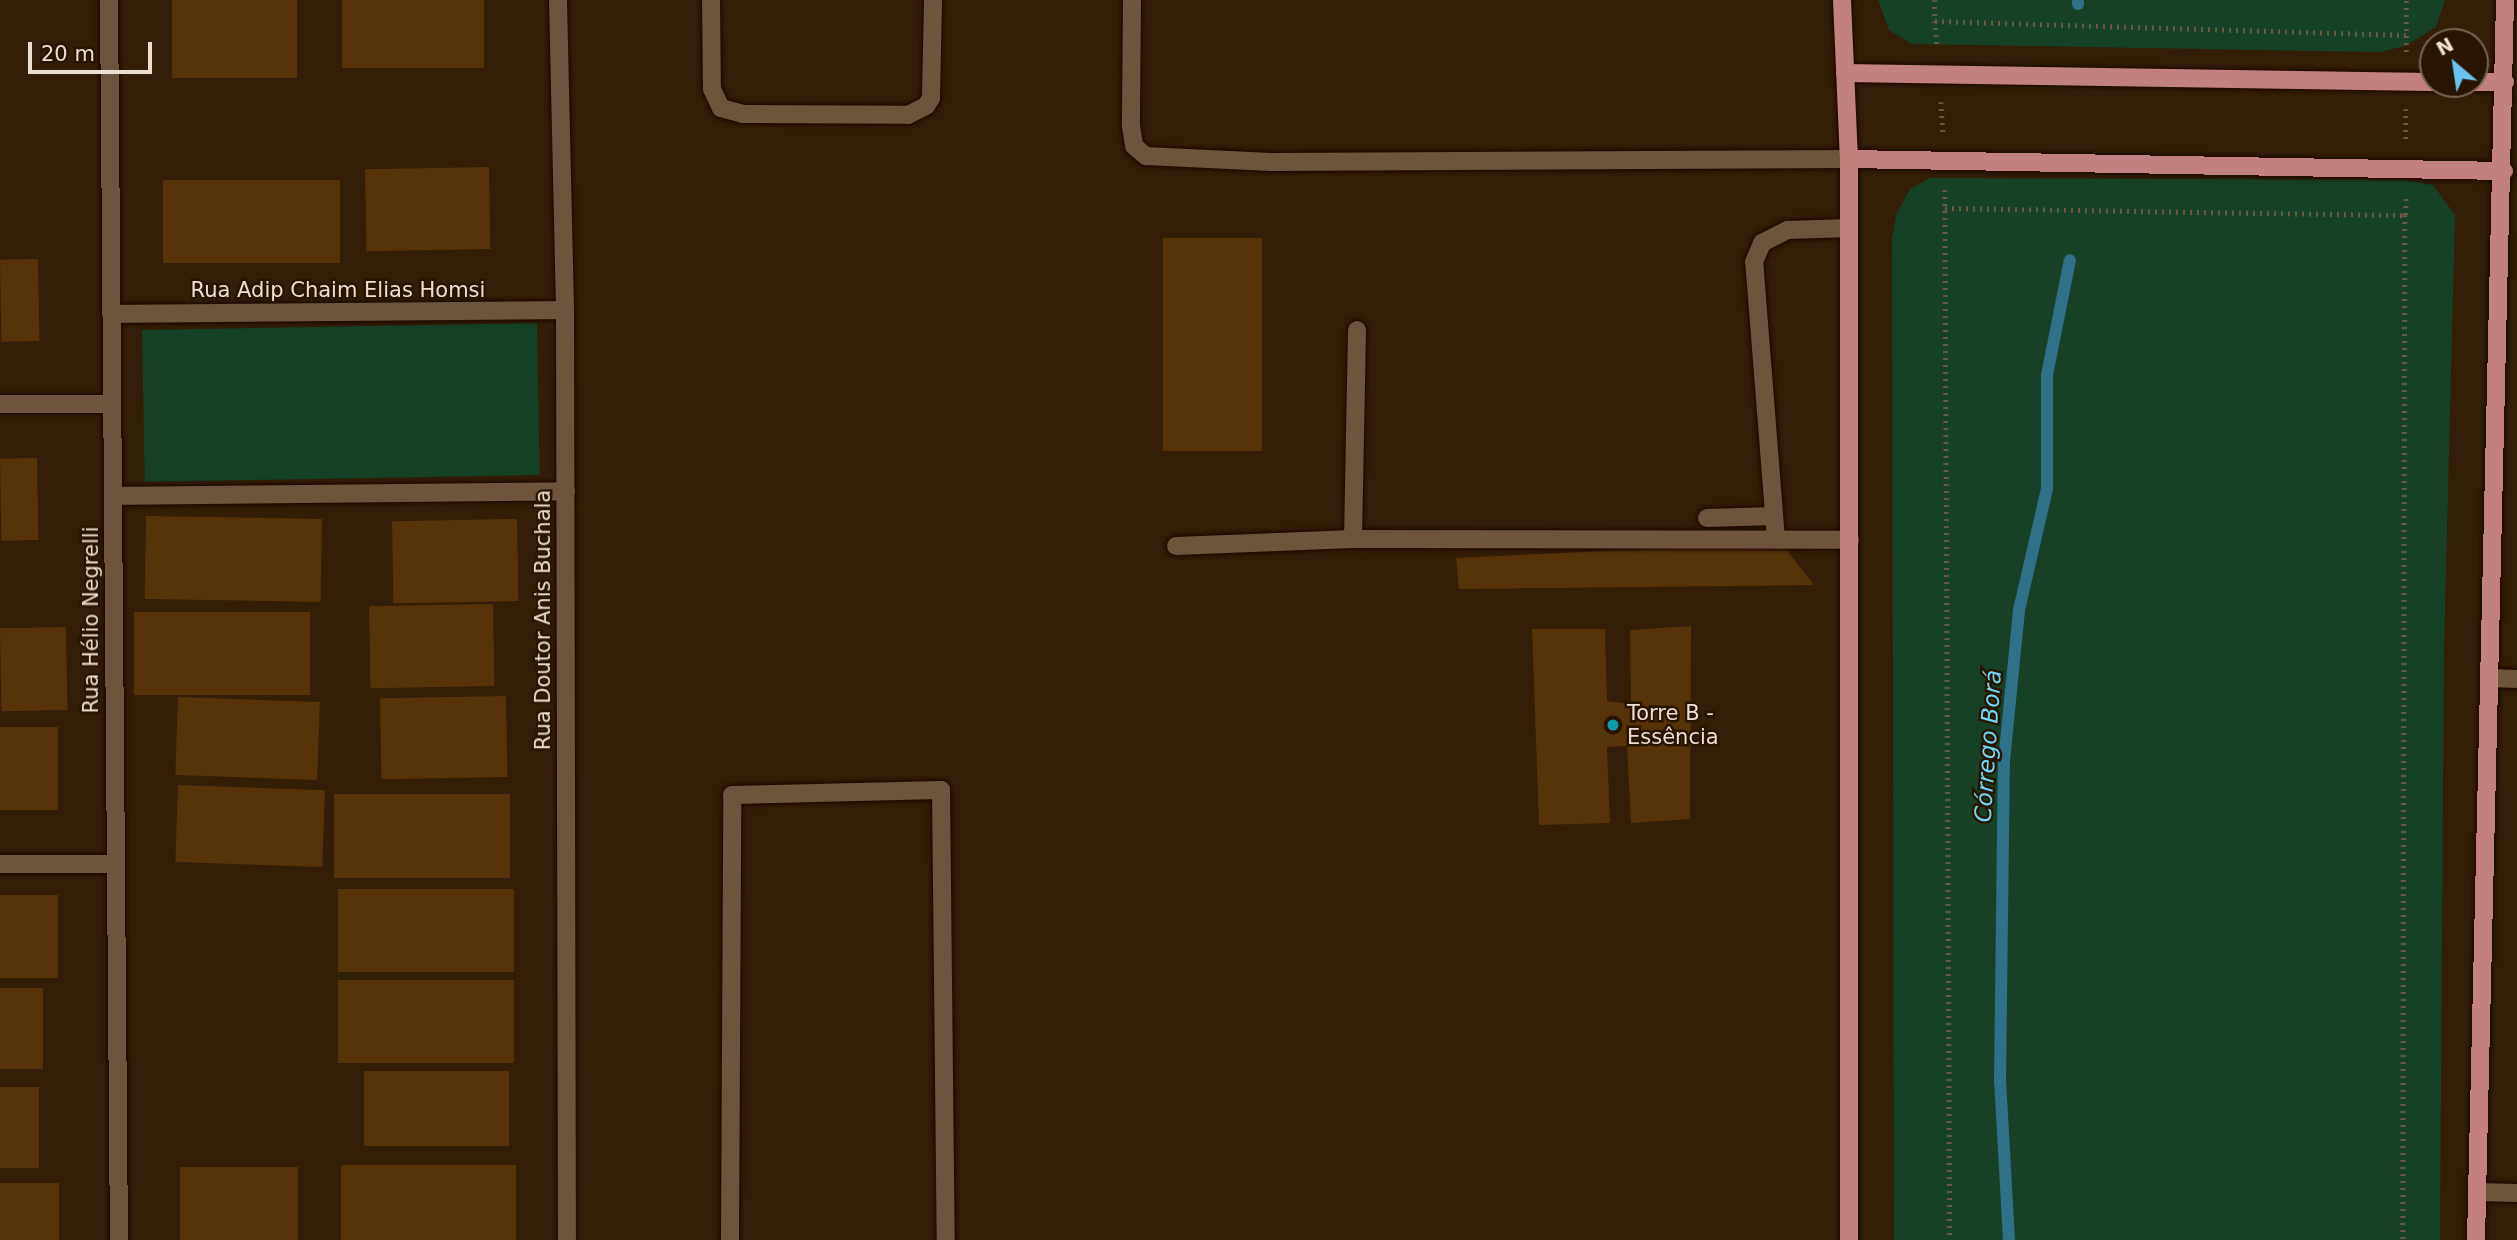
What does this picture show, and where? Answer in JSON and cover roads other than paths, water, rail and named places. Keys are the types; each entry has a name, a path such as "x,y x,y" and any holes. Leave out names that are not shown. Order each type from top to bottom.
{"main road":[{"path":"1842,0 1849,159 1849,1240"},
{"path":"2476,1240 2490,678 2511,171 2505,82 2505,0"},
{"path":"1845,73 2419,82"},
{"path":"2489,82 2505,82"},
{"path":"1849,159 1944,163 2511,171"}],"street":[{"name":"Rua Hélio Negrelli","path":"109,0 119,1240"},
{"name":"Rua Doutor Anis Buchala","path":"558,0 565,310 568,1240"},
{"path":"710,0 712,89 721,107 743,114 908,116 926,106 931,98 933,0"},
{"path":"1132,0 1131,127 1134,146 1146,156 1272,162 1849,159"},
{"path":"1776,539 1754,262 1762,243 1788,230 1849,228"},
{"name":"Rua Adip Chaim Elias Homsi","path":"111,314 565,310"},
{"path":"1353,539 1357,330"},
{"path":"0,404 112,404"},
{"path":"113,496 566,491"},
{"path":"1707,518 1774,516"},
{"path":"1176,546 1353,539 1850,540"},
{"path":"2490,678 2517,679"},
{"path":"730,1240 732,794 941,790 946,1240"},
{"path":"0,864 115,864"},
{"path":"2477,1192 2517,1193"}],"waterway":[{"name":"Córrego Borá","path":"2009,1240 2000,1081 2004,761 2019,610 2047,489 2047,375 2070,260"}],"place":[{"name":"Torre B - Essência","path":"1613,725"}]}
